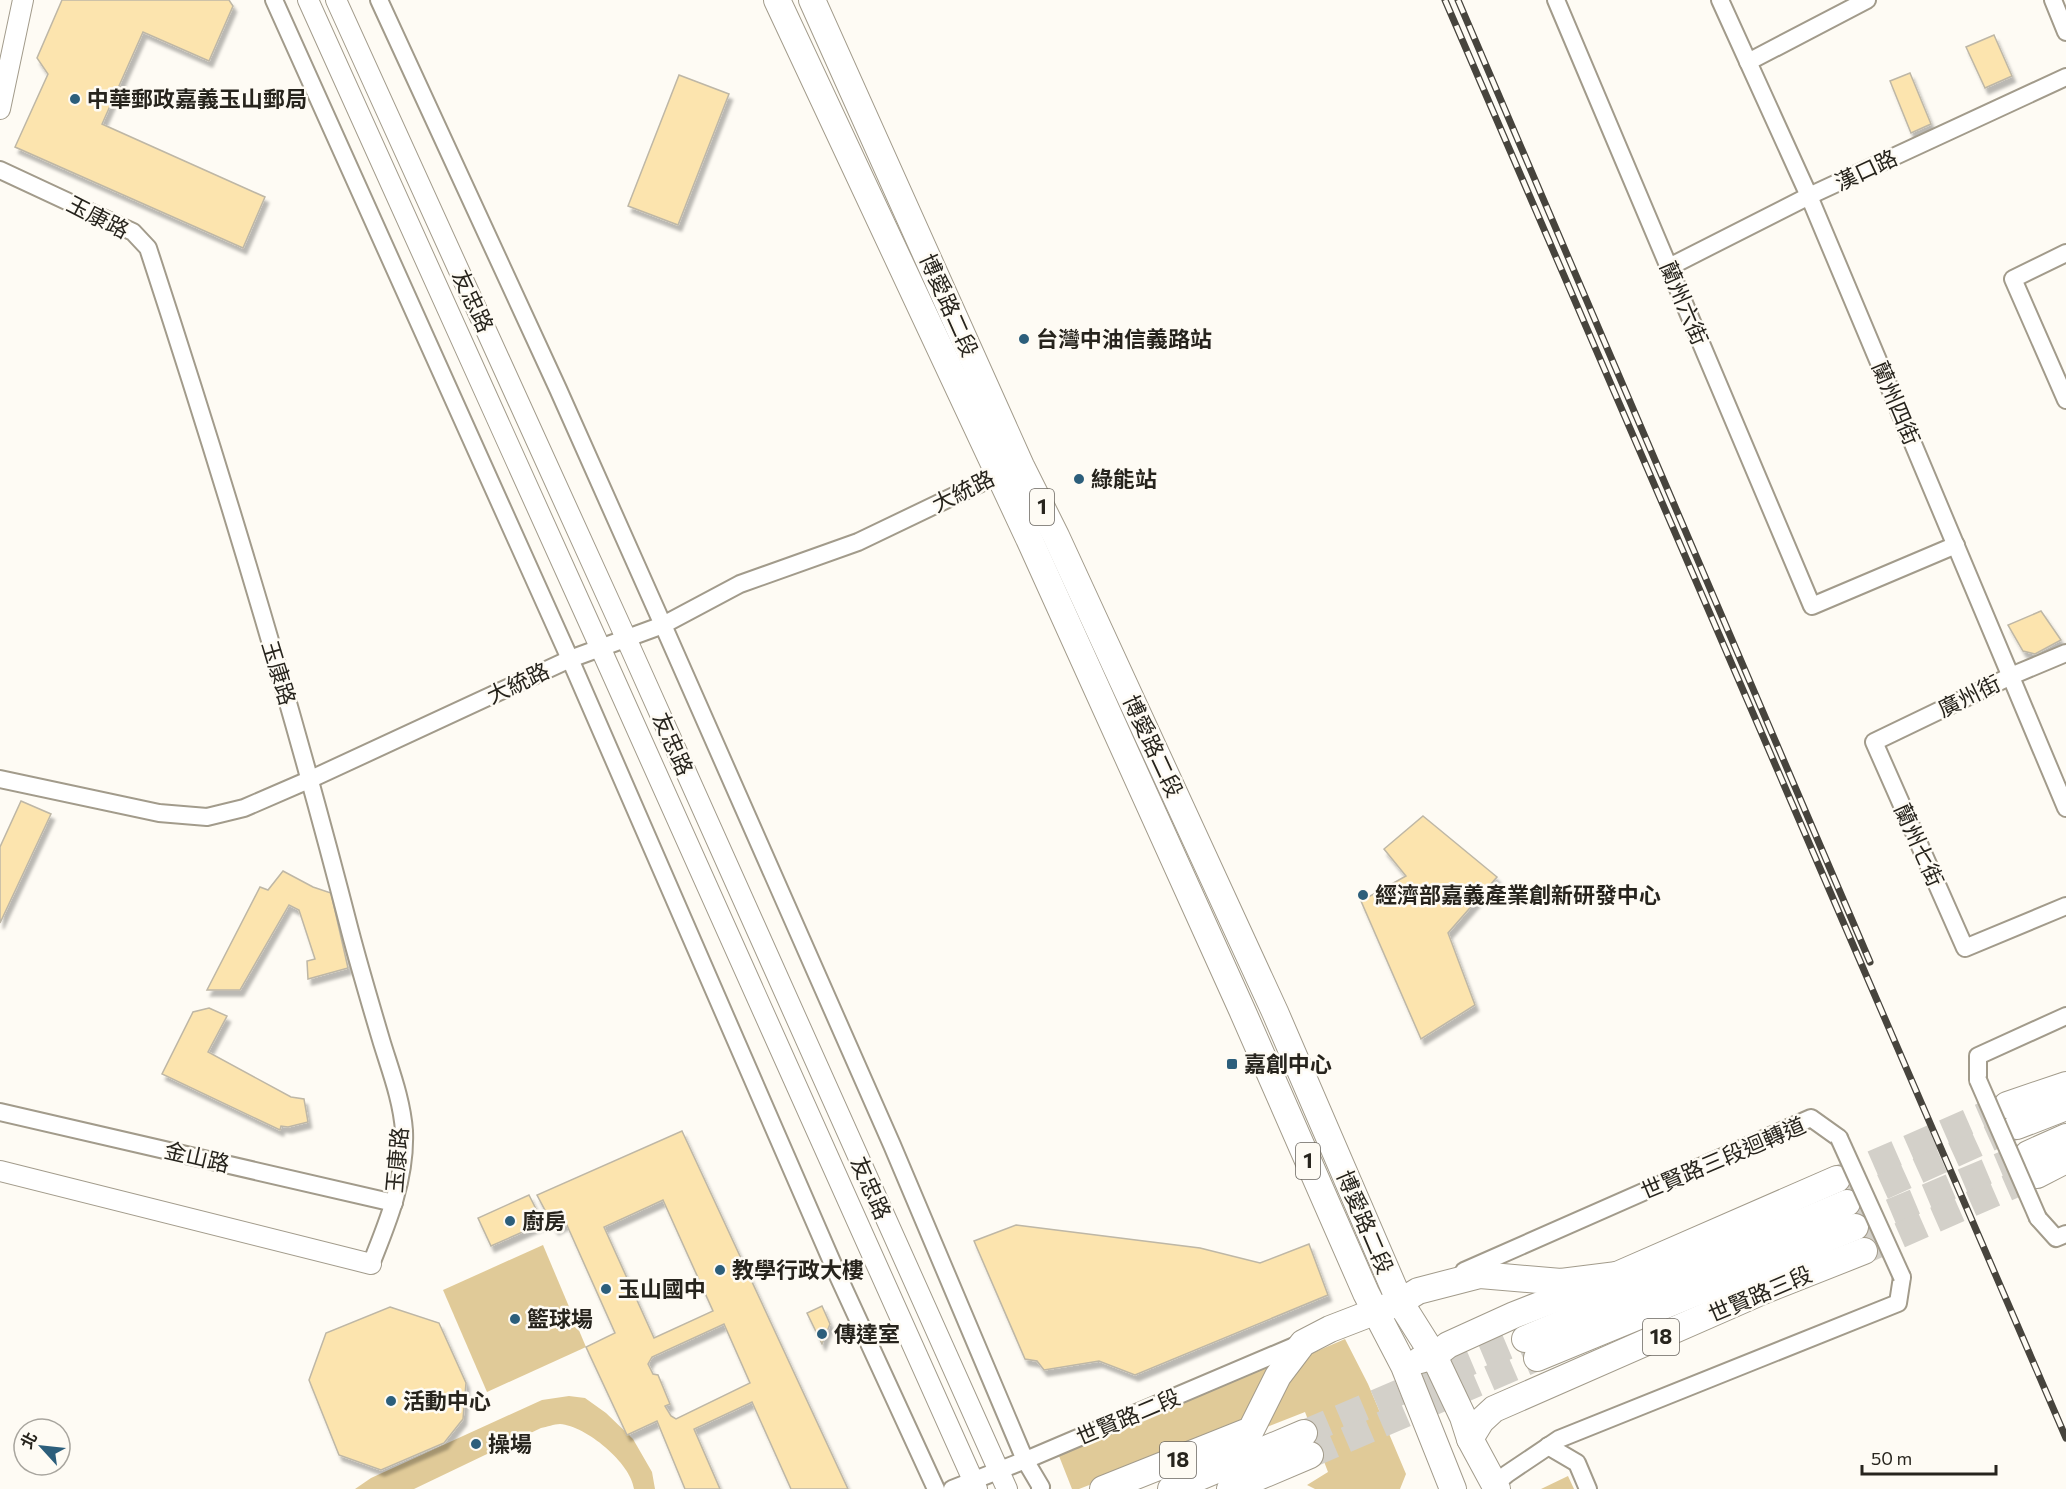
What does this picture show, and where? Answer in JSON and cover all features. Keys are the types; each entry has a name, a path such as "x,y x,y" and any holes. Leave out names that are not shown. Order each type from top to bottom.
{"main road":[{"name":"博愛路二段","path":"777,0 1010,470 1056,536 1275,1012 1400,1302 1434,1356 1463,1417 1490,1488"},
{"name":"博愛路二段","path":"812,0 1239,1004 1374,1312 1404,1366 1453,1489"},
{"path":"2066,1085 2012,1116 2066,1107"},
{"path":"2066,1137 2032,1164 2066,1160"},
{"path":"1404,1366 1434,1356 1448,1345 1514,1315 1617,1275 1837,1179"},
{"name":"世賢路三段","path":"1847,1203 1531,1348 1855,1227"},
{"name":"世賢路三段","path":"1470,1439 1481,1421 1494,1409 1763,1292 1864,1251"},
{"path":"1303,1342 1400,1302 1424,1289 1480,1275 1561,1282 1617,1275"},
{"name":"18","path":"1103,1489 1251,1430 1278,1376 1303,1342"},
{"name":"18","path":"1171,1489 1307,1444 1230,1489"}],"street":[{"path":"0,109 23,0"},
{"path":"274,0 570,659 839,1278 936,1489"},
{"name":"友忠路","path":"308,0 975,1485"},
{"name":"友忠路","path":"336,0 626,638 1007,1489"},
{"name":"友忠路","path":"379,0 558,389 663,625 892,1145 1025,1460 1041,1487 1040,1489"},
{"name":"蘭州六街","path":"1556,0 1812,606 1956,545"},
{"name":"蘭州四街","path":"1720,0 1809,196 2066,808"},
{"path":"1748,62 1867,0"},
{"path":"2053,0 2066,32"},
{"name":"漢口路","path":"1669,267 1809,196 2066,77"},
{"name":"玉康路","path":"0,170 133,232 148,248 232,513 311,779 361,975 397,1092 404,1131 400,1177 394,1203 371,1264"},
{"path":"2066,253 2013,279 2066,400"},
{"name":"大統路","path":"0,779 159,813 207,817 244,808 570,659 663,625 740,584 858,542 1010,470"},
{"name":"廣州街","path":"1874,742 2066,652"},
{"name":"蘭州七街","path":"1874,742 1965,948 2066,906"},
{"path":"2066,1016 1978,1056 1978,1080 2038,1218 2056,1238 2066,1234"},
{"name":"金山路","path":"0,1112 394,1203"},
{"name":"世賢路三段迴轉道","path":"1424,1289 1811,1118 1839,1138 1902,1278 1898,1303 1559,1439 1548,1446"},
{"path":"0,1172 371,1264"},
{"name":"世賢路二段","path":"952,1489 975,1485 998,1471 1303,1342"},
{"path":"1490,1488 1548,1446 1577,1464 1588,1489"}],"shaded area":[{"name":"籃球場","path":"543,1245 586,1347 487,1392 443,1290"},
{"path":"1345,1339 1368,1384 1406,1474 1400,1489 1315,1489 1307,1485 1328,1472 1305,1412 1264,1428 1301,1358"},
{"path":"1282,1360 1247,1424 1079,1489 1072,1489 1059,1456"},
{"name":"操場","path":"569,1396 585,1398 606,1413 633,1439 652,1472 655,1489 634,1489 625,1468 606,1447 571,1426 555,1424 541,1428 414,1489 355,1489 371,1478 542,1400"},
{"path":"1568,1476 1574,1489 1541,1489"}],"building":[{"name":"中華郵政嘉義玉山郵局","path":"62,0 229,0 233,6 209,61 143,32 102,124 265,197 243,248 15,147 48,74 37,58"},
{"path":"1994,35 2012,76 1985,88 1966,47"},
{"path":"1910,73 1931,124 1911,133 1890,81"},
{"path":"679,75 729,94 678,225 628,206"},
{"path":"2041,611 2061,640 2035,654 2023,651 2008,625"},
{"path":"21,801 51,814 0,923 0,847"},
{"path":"1423,816 1497,877 1448,933 1475,1005 1421,1039 1361,901 1406,876 1384,849"},
{"path":"283,871 313,887 331,893 348,968 308,979 307,961 315,959 299,910 289,905 240,990 207,990 260,887 268,890"},
{"path":"209,1008 227,1016 208,1052 291,1097 304,1099 308,1122 288,1127 281,1126 280,1130 162,1074 193,1012"},
{"name":"教學行政大樓","path":"682,1131 848,1489 791,1489 752,1402 694,1429 720,1489 685,1489 657,1421 627,1435 586,1347 615,1333 566,1223 555,1229 537,1195","holes":["663,1200 713,1311 654,1338 604,1227","724,1324 750,1383 676,1419 671,1416 665,1406 670,1404 658,1375 653,1374 648,1364 652,1357"]},
{"name":"廚房","path":"529,1195 543,1223 491,1246 478,1218"},
{"path":"1016,1225 1200,1248 1260,1263 1309,1244 1328,1295 1135,1375 1099,1361 1044,1370 1037,1361 1025,1359 974,1241"},
{"name":"傳達室","path":"822,1306 830,1324 822,1344 807,1313"},
{"name":"活動中心","path":"390,1307 439,1323 466,1383 463,1419 444,1443 381,1470 339,1455 309,1380 326,1333"}],"tunnel":[{"path":"1837,1179 2007,1105"},
{"path":"1847,1203 2017,1126"},
{"path":"1855,1227 2028,1154"},
{"path":"1864,1251 2037,1175"},
{"path":"1304,1433 1525,1339"},
{"path":"1310,1455 1537,1358"}],"railway":[{"path":"1445,0 2066,1438"},
{"path":"1458,0 1870,962"}],"place":[{"name":"中華郵政嘉義玉山郵局","path":"75,99"},
{"name":"台灣中油信義路站","path":"1024,339"},
{"name":"綠能站","path":"1079,479"},
{"name":"經濟部嘉義產業創新研發中心","path":"1363,895"},
{"name":"嘉創中心","path":"1232,1064"},
{"name":"廚房","path":"510,1221"},
{"name":"教學行政大樓","path":"720,1270"},
{"name":"玉山國中","path":"606,1289"},
{"name":"籃球場","path":"515,1319"},
{"name":"傳達室","path":"822,1334"},
{"name":"活動中心","path":"391,1401"},
{"name":"操場","path":"476,1444"}]}
